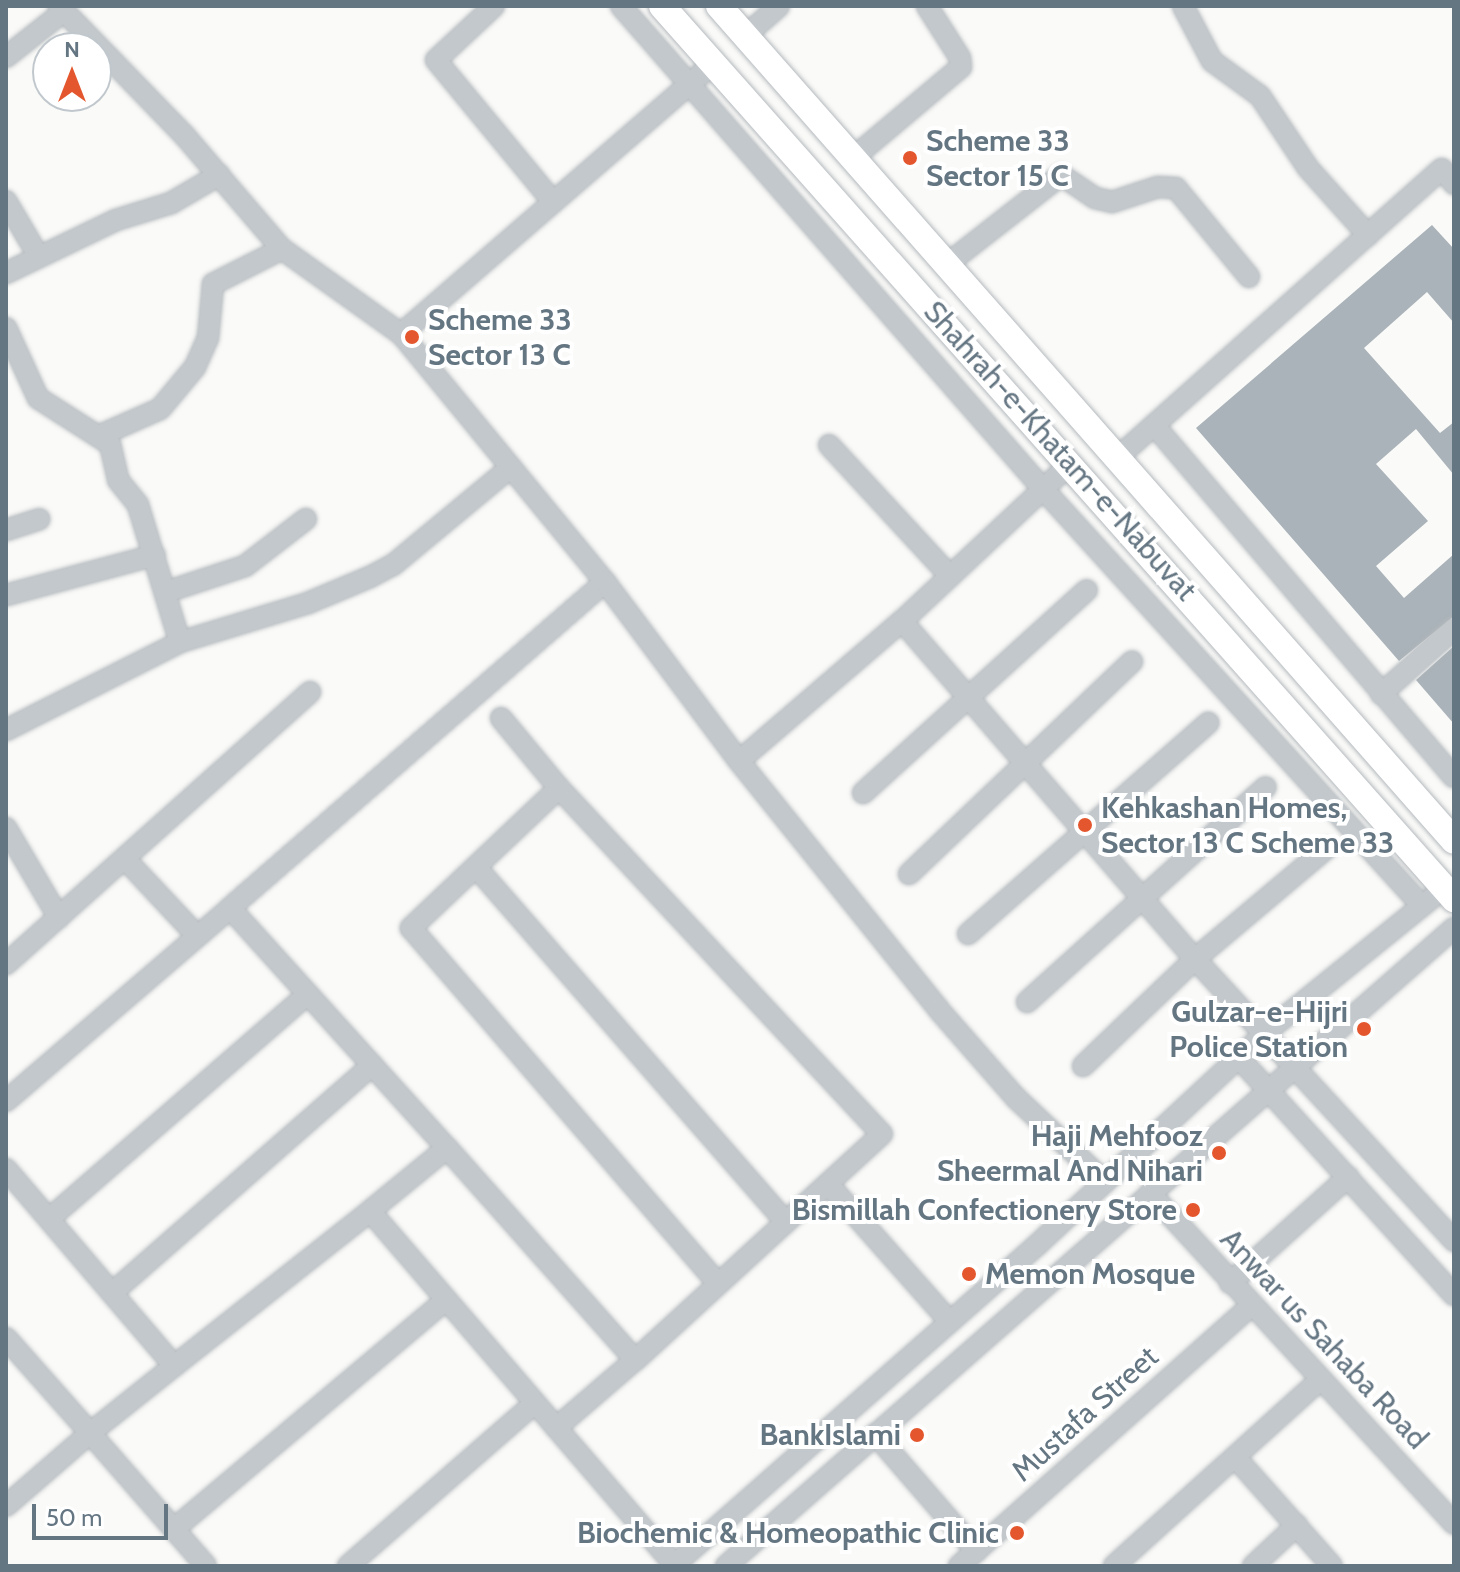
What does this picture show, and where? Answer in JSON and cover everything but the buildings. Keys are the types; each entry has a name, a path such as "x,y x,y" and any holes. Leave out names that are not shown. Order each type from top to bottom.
{"main road":[{"name":"Shahrah-e-Khatam-e-Nabuvat","path":"662,6 1451,889"},
{"name":"Shahrah-e-Khatam-e-Nabuvat","path":"719,6 1454,841"}],"street":[{"path":"494,6 436,60 553,202"},
{"path":"621,6 1043,489 1422,906"},
{"path":"745,36 779,6"},
{"path":"853,158 961,67 960,58 927,6"},
{"path":"1183,6 1212,61 1260,96 1308,168 1368,235"},
{"path":"6,57 61,9 219,175 282,249 401,334 605,582 739,761 939,1010 1017,1099 1105,1182"},
{"path":"401,334 714,63"},
{"path":"1116,459 1442,169 1454,184"},
{"path":"6,273 116,220 171,203 219,175"},
{"path":"946,265 1061,175 1095,198 1112,202 1158,187 1176,188 1249,277"},
{"path":"6,201 39,257"},
{"path":"101,435 160,409 195,367 208,338 213,284 282,249"},
{"path":"6,328 38,398 101,435 113,450 118,480 138,505 180,642"},
{"path":"1154,425 1454,777"},
{"path":"829,445 950,576"},
{"path":"739,761 902,621 1071,463"},
{"path":"6,730 180,642 308,603 393,565 511,467"},
{"path":"6,530 39,519"},
{"path":"166,592 245,566 306,519"},
{"path":"6,595 155,555"},
{"path":"6,1101 605,582"},
{"path":"863,793 966,696 1087,590"},
{"path":"902,621 1195,959 1296,1065 1454,1241"},
{"path":"1381,694 1454,629"},
{"path":"909,874 1132,662"},
{"path":"6,964 126,860 310,692"},
{"path":"501,718 559,788 882,1134 635,1360 556,1428"},
{"path":"968,934 1208,723"},
{"path":"1027,1002 1266,787"},
{"path":"559,788 411,928 718,1284"},
{"path":"6,828 59,918"},
{"path":"1083,1066 1195,959 1327,848"},
{"path":"126,860 197,936"},
{"path":"476,867 786,1222"},
{"path":"370,1211 673,1566 950,1322 1265,1033 1422,906 1451,889"},
{"path":"230,908 635,1360"},
{"path":"726,1566 1454,928"},
{"path":"49,1219 308,994"},
{"path":"1239,1058 1454,1295"},
{"path":"112,1293 372,1065"},
{"path":"6,1506 90,1433 447,1148"},
{"path":"6,1169 174,1366"},
{"path":"1230,1283 1348,1177"},
{"path":"828,1184 950,1322"},
{"name":"Anwar us Sahaba Road","path":"1150,1193 1320,1380 1450,1511"},
{"path":"174,1529 446,1300"},
{"name":"Mustafa Street","path":"959,1566 1251,1306"},
{"path":"6,1338 174,1529 194,1562"},
{"path":"1114,1566 1320,1380"},
{"path":"348,1566 535,1403"},
{"path":"875,1434 976,1551"},
{"path":"1236,1458 1332,1566"},
{"path":"1253,1566 1297,1525"}],"place":[{"name":"Scheme 33 Sector 15 C","path":"910,158"},
{"name":"Scheme 33 Sector 13 C","path":"412,337"},
{"name":"Kehkashan Homes, Sector 13 C Scheme 33","path":"1085,825"},
{"name":"Gulzar-e-Hijri Police Station","path":"1364,1029"},
{"name":"Haji Mehfooz Sheermal And Nihari","path":"1219,1153"},
{"name":"Bismillah Confectionery Store","path":"1193,1210"},
{"name":"Memon Mosque","path":"969,1274"},
{"name":"BankIslami","path":"917,1435"},
{"name":"Biochemic & Homeopathic Clinic","path":"1017,1533"}]}
